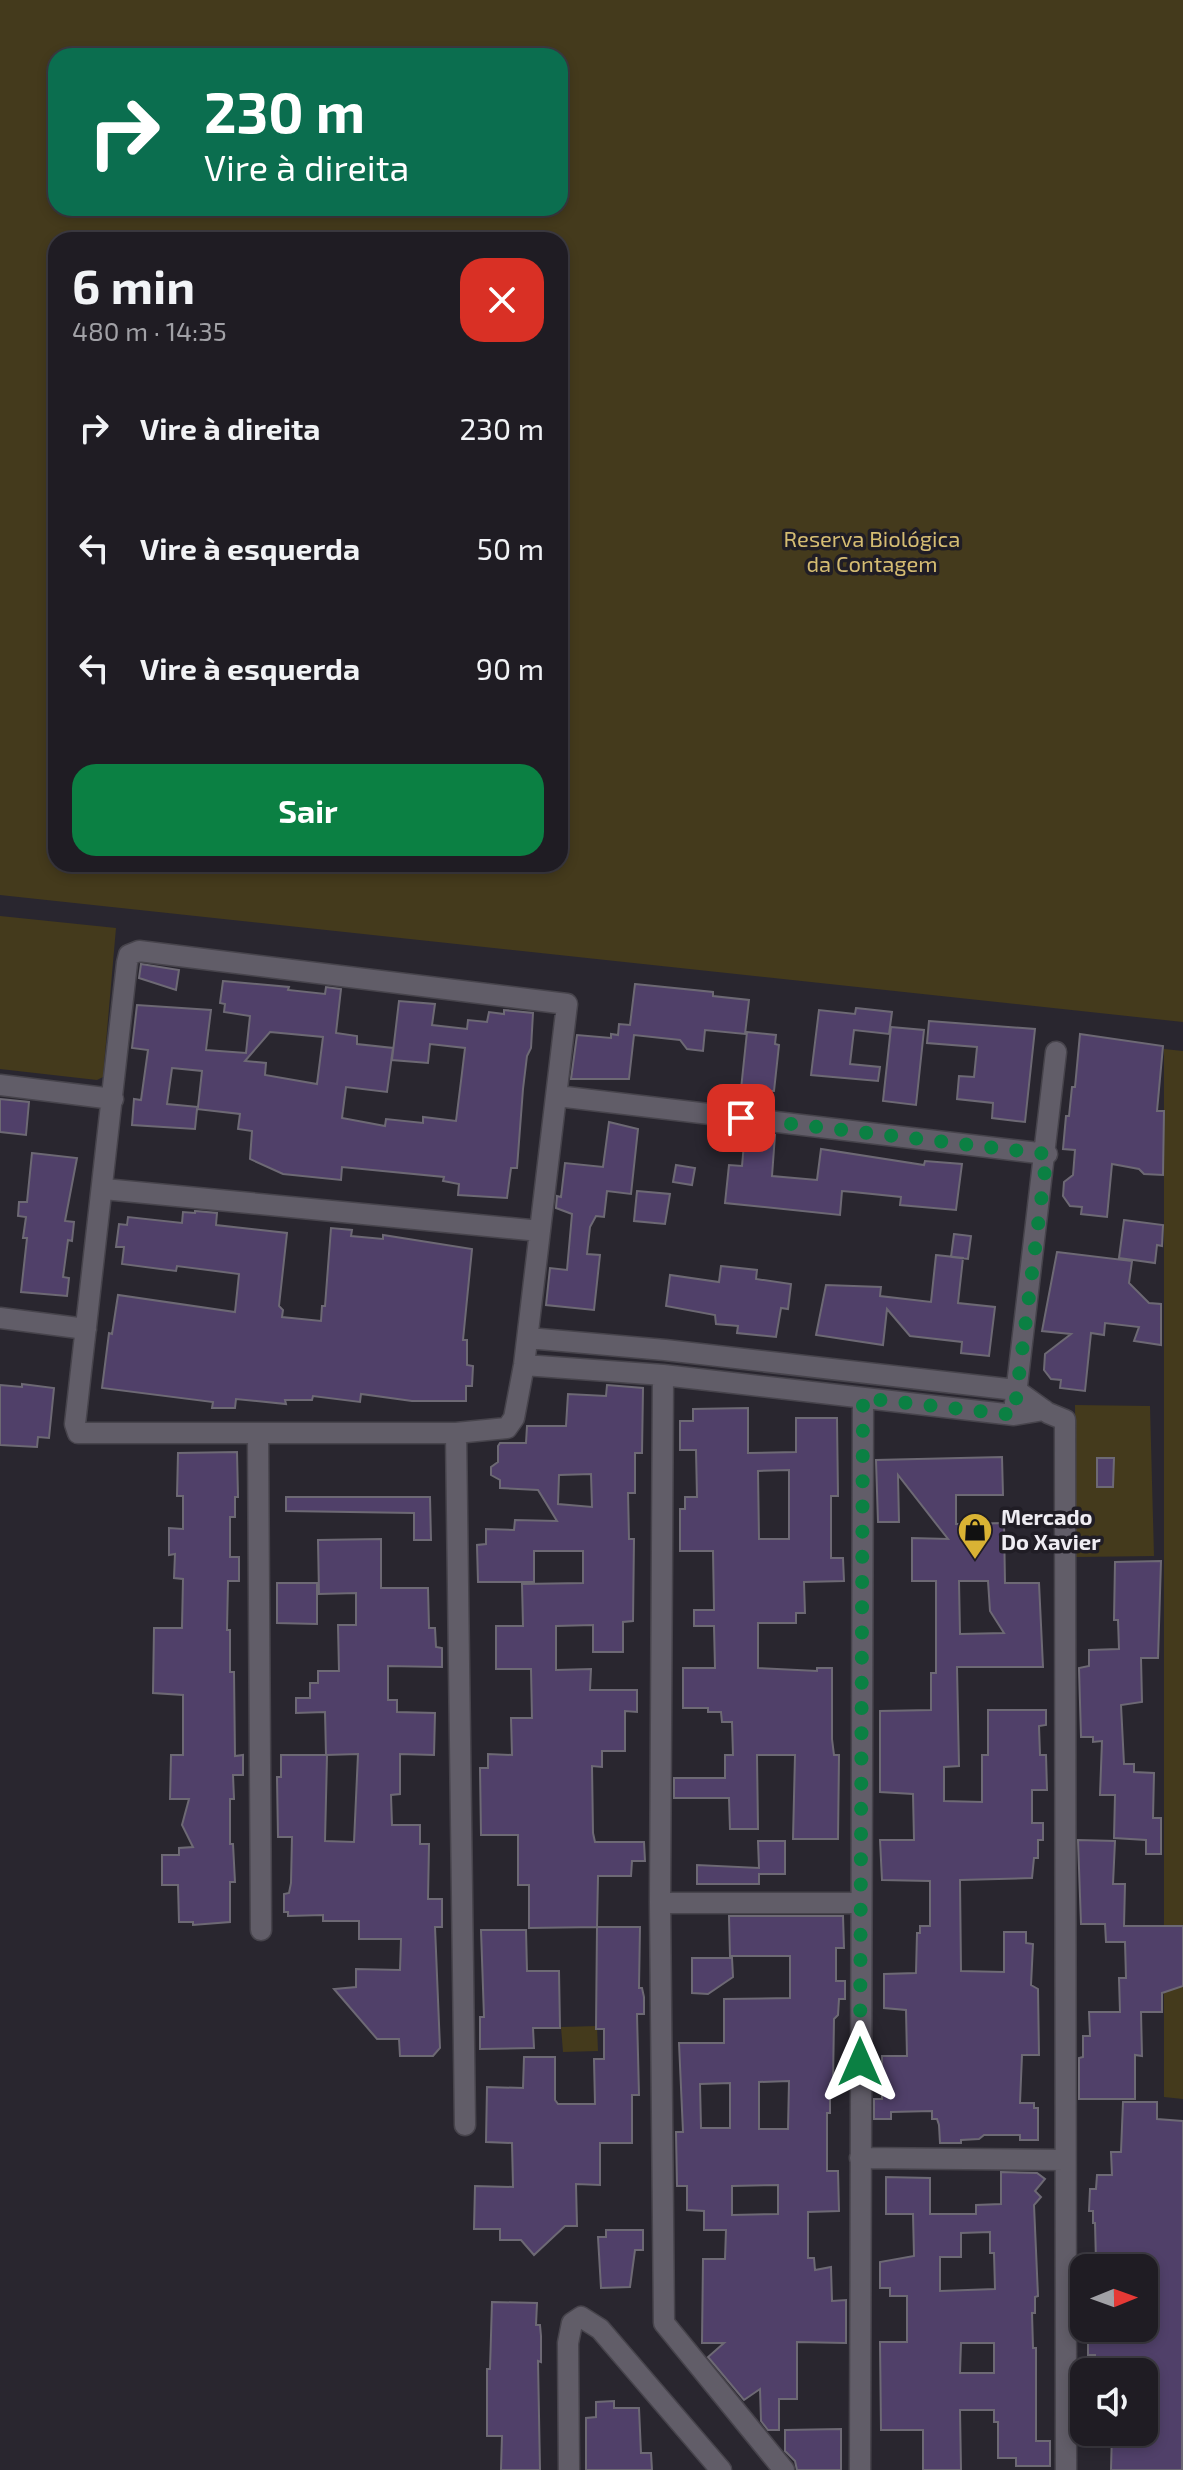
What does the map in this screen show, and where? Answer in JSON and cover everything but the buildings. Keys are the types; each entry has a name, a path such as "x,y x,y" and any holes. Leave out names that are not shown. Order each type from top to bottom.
{"street":[{"path":"139,951 567,1004 557,1096 528,1338 511,1424 500,1431 456,1433 78,1433 75,1424 129,955 139,951"},
{"path":"1014,1415 1047,1154 1056,1052"},
{"path":"0,1085 113,1099"},
{"path":"557,1096 1047,1154"},
{"path":"104,1189 540,1231"},
{"path":"0,1318 86,1329"},
{"path":"528,1338 743,1358 1016,1390 1044,1410 1061,1416 1065,1422 1066,2470"},
{"path":"741,1384 743,1358"},
{"path":"524,1365 663,1375 1014,1415 1044,1410"},
{"path":"663,1375 660,1903 664,2323 784,2470"},
{"path":"860,2470 863,1398"},
{"path":"456,1433 465,2125"},
{"path":"258,1434 261,1930"},
{"path":"660,1903 860,1903"},
{"path":"860,2158 1065,2160"},
{"path":"569,2470 568,2343 572,2323 581,2317 600,2329 721,2470"}],"green space":[{"name":"Reserva Biológica da Contagem","path":"0,0 1183,0 1183,1022 0,895"},
{"path":"0,916 116,928 103,1077 97,1080 0,1069"},
{"path":"1164,1049 1183,1051 1183,2099 1164,2097"},
{"path":"1075,1405 1150,1406 1154,1556 1076,1557"},
{"path":"597,2026 598,2051 563,2052 561,2027"}],"place":[{"name":"Mercado Do Xavier","path":"975,1561"}],"route":[{"path":"741,1118 1047,1154 1014,1415 863,1398 860,2062"}]}
